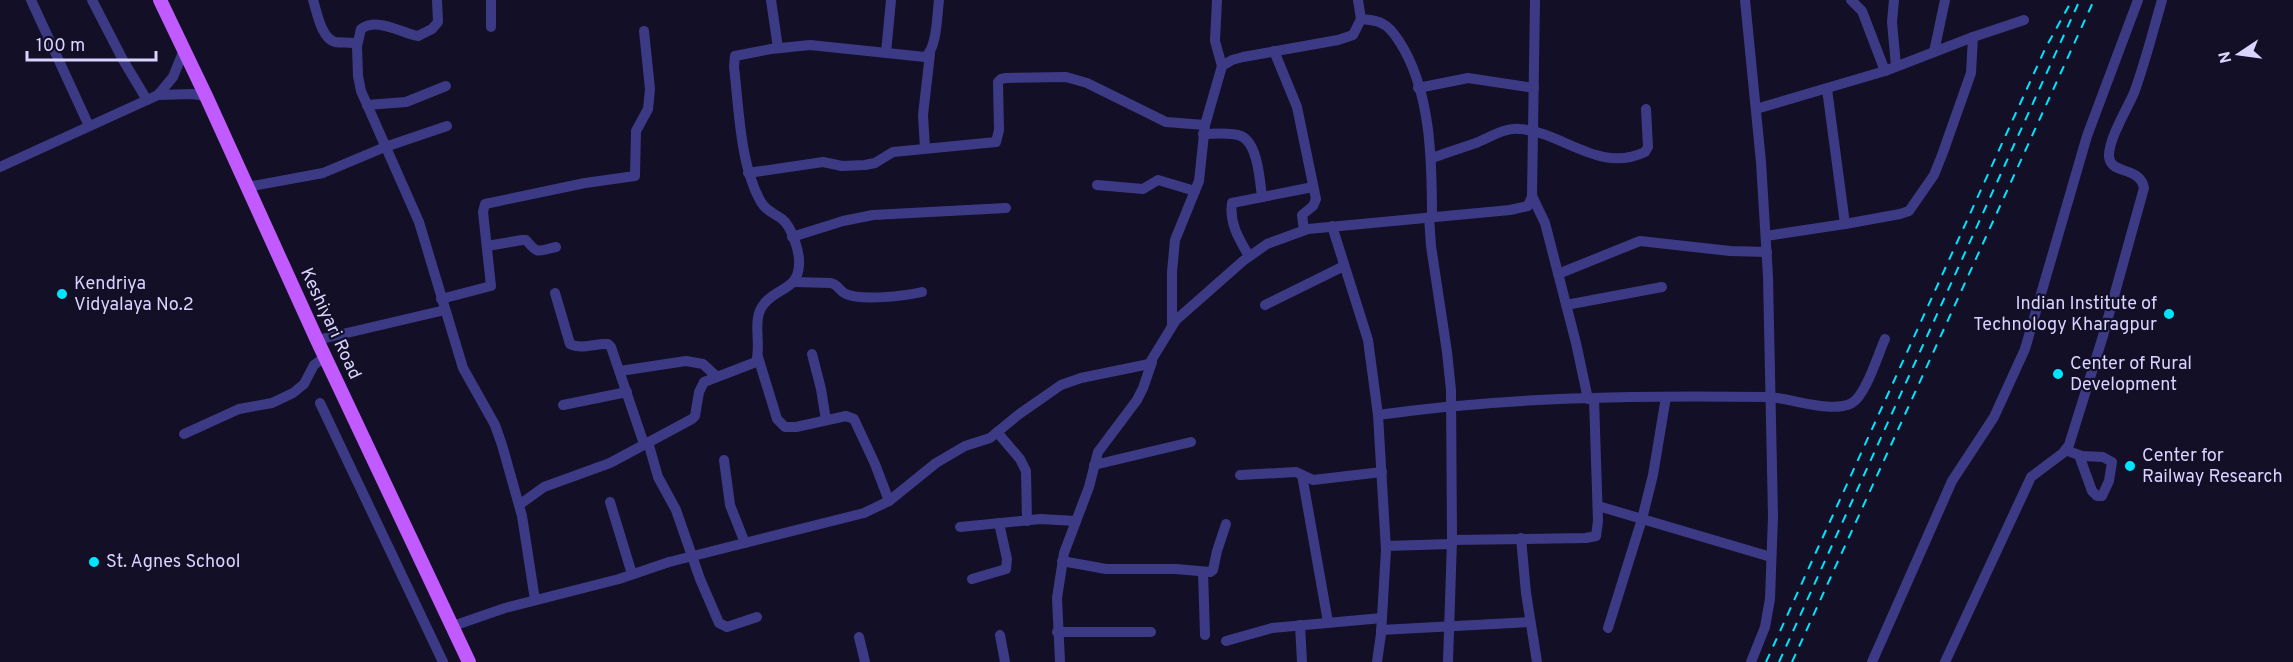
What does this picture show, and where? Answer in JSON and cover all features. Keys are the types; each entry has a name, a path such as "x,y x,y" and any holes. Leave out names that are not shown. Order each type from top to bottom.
{"main road":[{"name":"Keshiyari Road","path":"161,0 316,340 469,662"}],"street":[{"path":"31,0 89,126"},
{"path":"92,0 147,100"},
{"path":"313,0 324,32 329,38 334,42 354,43 357,46"},
{"path":"437,0 438,21 432,29 418,36 389,26 364,26 357,46 358,76 366,105 419,222 463,368 495,425 519,505 536,600"},
{"path":"491,0 491,27"},
{"path":"771,0 778,48"},
{"path":"886,53 891,0"},
{"path":"925,148 923,115 939,0"},
{"path":"1172,325 1174,247 1181,223 1196,191 1204,129 1221,66 1215,41 1217,0"},
{"path":"1221,66 1232,60 1348,37 1357,30 1361,19 1358,0"},
{"path":"1060,662 1057,597 1062,561 1104,441 1140,394 1152,362 1172,325 1249,256 1267,244 1304,230 1524,208 1531,202 1535,0"},
{"path":"1745,0 1766,236 1770,397 1770,599 1765,627 1751,662"},
{"path":"1851,0 1862,11 1885,71"},
{"path":"1894,0 1892,22 1896,66"},
{"path":"1934,52 1945,0"},
{"path":"1872,662 1952,481 1994,417 2025,349 2087,136 2138,0"},
{"path":"1945,662 2031,477 2065,450 2075,427 2144,188 2139,176 2113,165 2109,154 2110,147 2134,92 2162,0"},
{"path":"1361,19 1377,21 1389,28 1407,54 1418,88 1432,158 1431,217 1434,271 1447,352 1451,405 1452,542 1451,627 1448,662"},
{"path":"1756,109 1885,71 2024,20"},
{"path":"316,340 443,305 491,286 483,212 485,204 585,183 635,176 636,131 648,109 650,89 644,31"},
{"path":"1766,236 1909,211 1934,175 1968,84 1973,61 1973,37"},
{"path":"794,282 799,268 792,237 785,222 769,212 762,204 748,173 735,56 778,48 823,46 917,57 930,54"},
{"path":"158,95 173,76 184,50"},
{"path":"1274,51 1297,107 1313,187 1315,203 1302,215 1304,230"},
{"path":"748,173 823,162 842,166 865,165 881,160 893,152 996,142 999,130 997,88 1001,79 1066,77 1083,81 1166,122 1238,135 1247,140 1255,156 1262,197"},
{"path":"1418,88 1468,78 1534,88"},
{"path":"366,105 406,102 447,86"},
{"path":"1827,89 1845,224"},
{"path":"0,166 158,95 206,96"},
{"path":"1432,158 1513,129 1533,131 1606,158 1640,154 1645,152 1647,147 1646,109"},
{"path":"247,187 322,173 385,147 447,126"},
{"path":"1097,185 1143,189 1158,180 1196,191"},
{"path":"1249,256 1236,233 1232,206 1235,202 1313,187"},
{"path":"1386,546 1596,536 1598,506 1591,399 1543,216 1532,196"},
{"path":"792,237 873,214 1005,208"},
{"path":"1332,226 1368,340 1378,416 1386,546 1377,662"},
{"path":"487,246 526,240 537,252 556,247"},
{"path":"1558,274 1640,241 1730,251 1767,252"},
{"path":"1265,305 1344,266"},
{"path":"889,501 852,416 790,428 780,423 758,357 758,314 765,301 794,282 836,284 846,294 853,296 892,297 922,292"},
{"path":"1566,306 1662,287"},
{"path":"555,294 570,344 580,347 608,344 614,354 658,477 676,510 719,623 727,627 757,617"},
{"path":"1378,416 1451,405 1591,399 1770,397 1830,407 1854,402 1862,392 1885,339"},
{"path":"812,354 826,420"},
{"path":"184,434 239,409 272,403 293,393 304,384 314,365 325,357"},
{"path":"519,505 544,487 609,463 692,419 696,412 700,386 704,382 752,365 758,357"},
{"path":"620,372 686,361 703,364 716,376"},
{"path":"453,626 692,556 864,513 889,501 936,463 973,443 987,439 1061,385 1081,378 1140,367 1152,362"},
{"path":"563,405 627,392"},
{"path":"1608,628 1642,519 1653,475 1666,398"},
{"path":"320,403 443,662"},
{"path":"997,432 1020,459 1026,471 1027,520"},
{"path":"1094,465 1191,442"},
{"path":"2065,450 2079,455"},
{"path":"724,460 730,505 746,543"},
{"path":"1240,475 1296,472 1313,480 1382,472"},
{"path":"1302,475 1328,622"},
{"path":"610,502 632,574"},
{"path":"1598,506 1771,557"},
{"path":"960,526 1027,520 1076,521"},
{"path":"972,579 1006,569 1008,559 999,523"},
{"path":"1062,561 1106,568 1176,569 1203,572 1213,570 1226,524"},
{"path":"1521,538 1530,622 1537,662"},
{"path":"1203,572 1205,635"},
{"path":"1226,641 1264,630 1382,618"},
{"path":"1381,630 1530,622"},
{"path":"1300,625 1302,662"},
{"path":"1057,632 1151,632"},
{"path":"1000,635 1005,662"},
{"path":"859,637 865,662"}],"railway":[{"path":"1766,662 2045,49 2072,0"},
{"path":"1792,662 2094,0"},
{"path":"1779,662 2078,4"}],"place":[{"name":"Kendriya Vidyalaya No.2","path":"62,294"},
{"name":"Indian Institute of Technology Kharagpur","path":"2169,314"},
{"name":"Center of Rural Development","path":"2058,374"},
{"name":"Center for Railway Research","path":"2130,466"},
{"name":"St. Agnes School","path":"94,562"}]}
